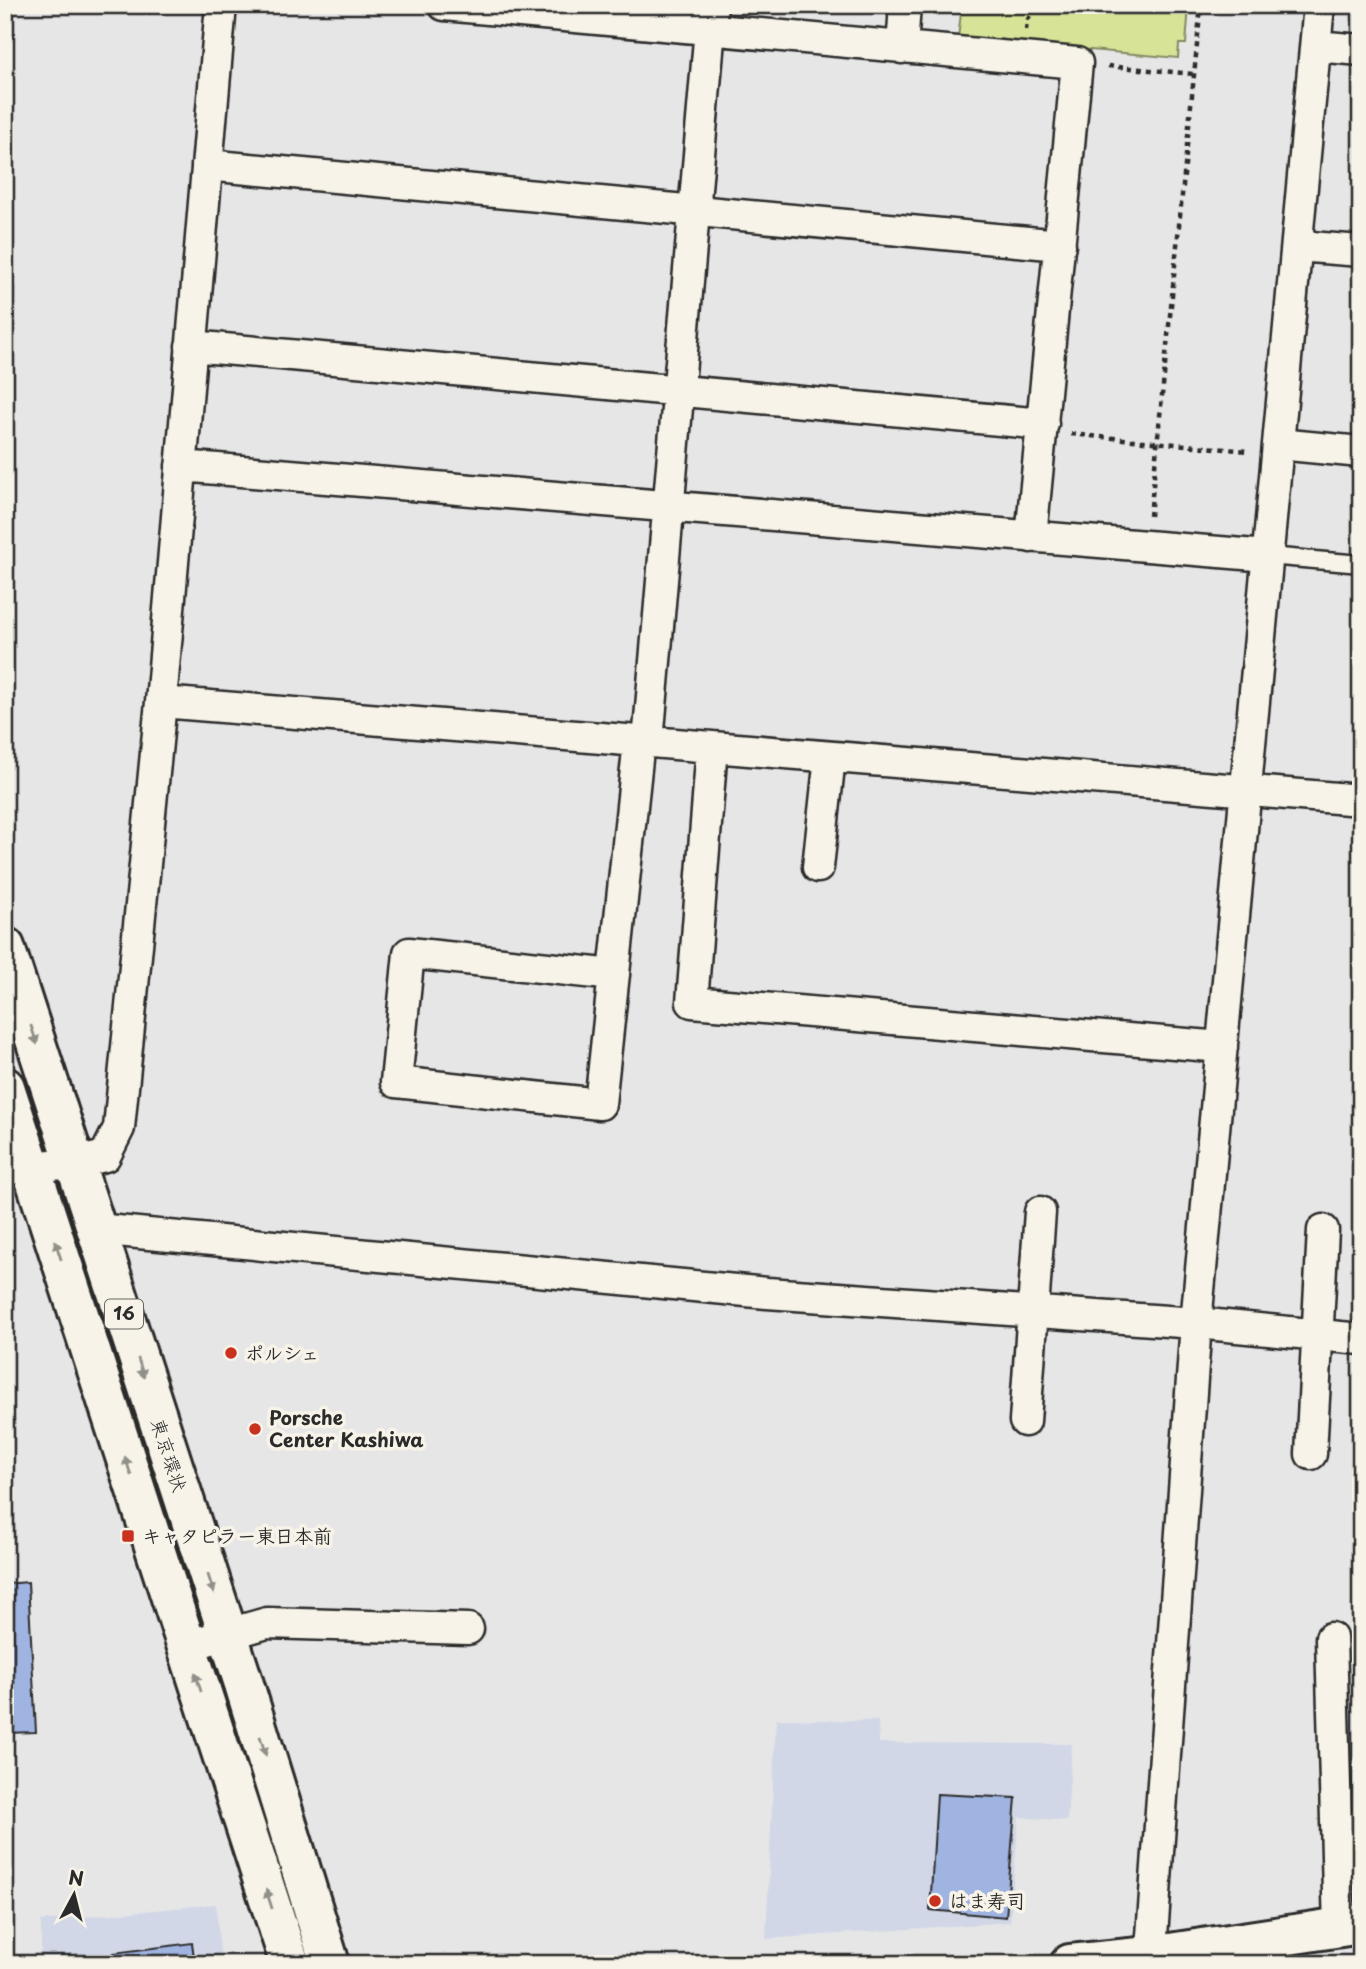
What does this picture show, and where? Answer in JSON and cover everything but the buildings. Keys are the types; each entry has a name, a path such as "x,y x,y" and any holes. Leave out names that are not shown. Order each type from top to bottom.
{"main road":[{"name":"東京環状","path":"5,947 227,1633 330,1964"},
{"name":"16","path":"5,1087 18,1168 186,1646 290,1964"},
{"path":"1070,1964 1150,1960 1350,1926"}],"street":[{"path":"18,1168 75,1163 105,1156 119,1128 160,702 221,5"},
{"path":"444,5 711,18 902,48 1077,63 1031,537"},
{"path":"902,48 905,5"},
{"path":"1150,1960 1196,1323 1320,5"},
{"path":"614,975 409,953 396,1082 600,1104 668,507 711,18"},
{"path":"1316,46 1361,50"},
{"path":"207,165 1060,245"},
{"path":"1297,246 1361,251"},
{"path":"191,346 1043,427"},
{"path":"1278,449 1361,452"},
{"path":"181,466 1268,556"},
{"path":"160,702 1361,800"},
{"path":"712,747 692,1002 1222,1047"},
{"path":"818,867 830,757"},
{"path":"1025,1421 1040,1212"},
{"path":"96,1229 767,1293 1196,1323 1361,1339"},
{"path":"1311,1454 1323,1230"},
{"path":"186,1646 267,1623 468,1629"},
{"path":"1331,1638 1350,1926"}],"lane":[{"path":"1268,556 1361,565"}],"path":[{"path":"1147,547 1201,5"},
{"path":"1077,63 1194,74"},
{"path":"1043,427 1157,442 1278,449"}],"shaded area":[{"path":"776,1719 878,1721 879,1743 1072,1744 1067,1821 1019,1817 1010,1922 766,1939"},
{"path":"216,1904 221,1964 41,1964 41,1921"}],"green space":[{"path":"962,5 1189,5 1186,44 1179,44 1178,58 958,38"}],"place":[{"name":"ポルシェ","path":"231,1353"},
{"name":"Porsche Center Kashiwa","path":"255,1429"},
{"name":"キャタピラー東日本前","path":"128,1536"},
{"name":"はま寿司","path":"935,1901"}]}
